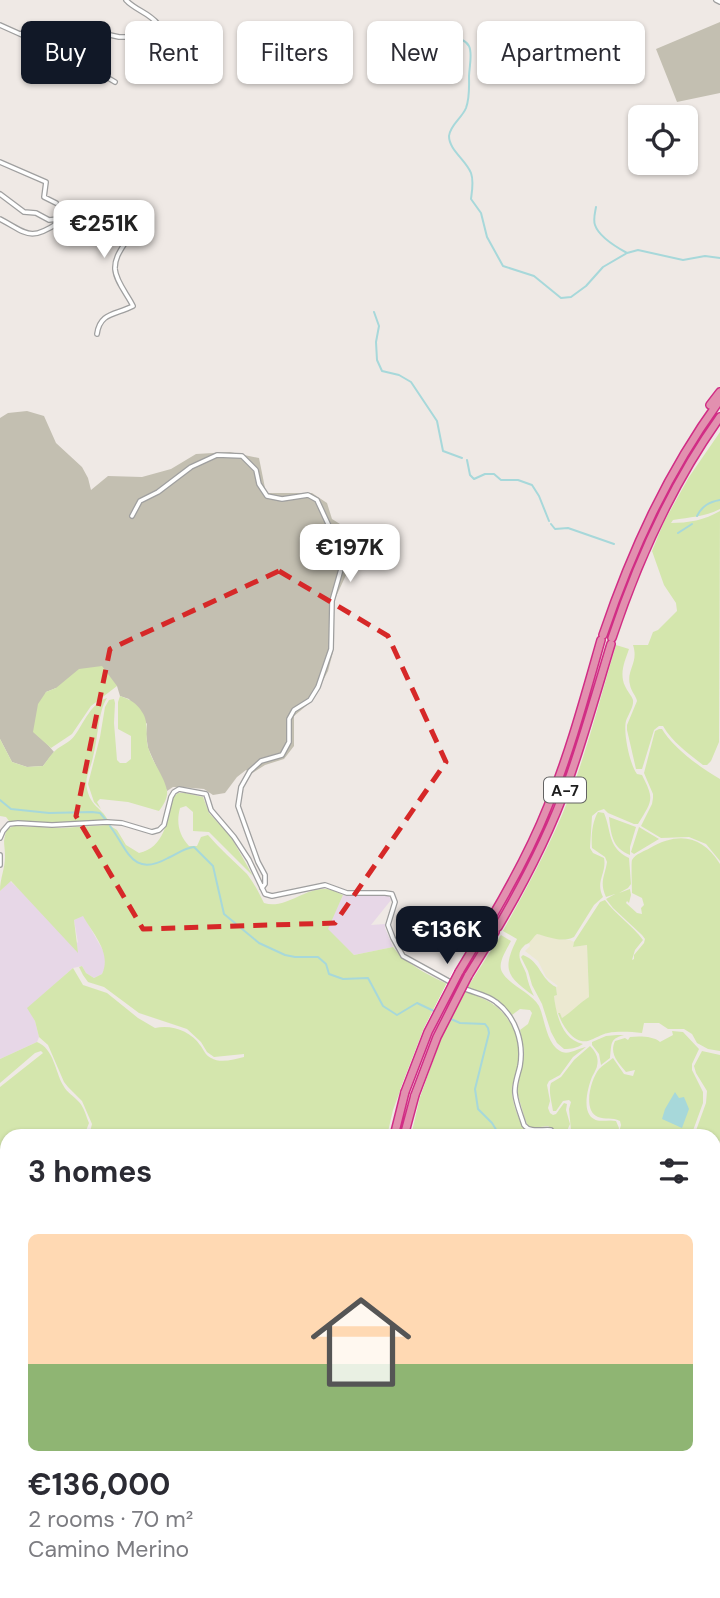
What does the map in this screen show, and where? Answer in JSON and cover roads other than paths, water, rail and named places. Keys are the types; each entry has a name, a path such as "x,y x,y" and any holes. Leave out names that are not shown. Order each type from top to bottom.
{"highway":[{"path":"705,421 708,409 720,391"},
{"name":"A-7","path":"396,1129 405,1092 428,1032 522,863 548,808 620,584 650,516 677,466 720,400"},
{"name":"A-7","path":"406,1129 415,1095 437,1037 468,976 534,862 563,796 611,641 632,582 664,509 720,417"}],"street":[{"path":"20,34 92,31 127,37 158,27 151,16 126,0"},
{"path":"0,25 78,60 115,82"},
{"path":"0,162 46,183 44,197 57,203"},
{"path":"0,194 24,212 36,213 49,220 58,219 58,223"},
{"path":"0,219 24,233 31,234 58,223 79,208 133,221 134,231 120,249 115,266 116,274 133,306 104,318 98,324 97,334"},
{"path":"132,516 140,500 158,492 191,467 217,455 242,456 256,470 267,496 282,499 308,495 317,500 329,526 342,534 347,548 331,601 331,649 318,687 310,700 294,710 289,719 289,742 282,755 261,761 250,771 242,787 238,806 265,875 265,884 261,888"},
{"path":"0,838 9,824 18,822 52,825 122,823 152,832 164,825 170,797 179,789 206,794 211,810 249,860 265,894 272,896 325,885 347,893 392,894 396,902 388,925 403,956 447,981 496,1002 505,1010 517,1029 521,1040 515,1094 526,1129"},
{"path":"0,855 0,865"}],"water":[{"path":"675,1092 679,1098 684,1097 689,1109 682,1128 662,1119"}],"waterway":[{"path":"463,40 468,45 471,55 468,100 449,136 471,173 471,199 481,213 487,237 503,266 534,276 561,298 571,297 586,286 603,267 627,253 638,250 683,260 705,256 720,258"},
{"path":"596,207 594,220 600,234 627,253"},
{"path":"374,312 379,326 377,360 382,371 399,375 411,382 437,421 443,451 462,458"},
{"path":"467,460 470,475 474,479 485,474 494,474 501,480 518,480 532,485 549,521"},
{"path":"697,516 706,505 720,500"},
{"path":"551,524 555,529 568,528 614,544"},
{"path":"678,533 692,524"},
{"path":"0,800 11,809 49,813 92,812 100,813 106,820"},
{"path":"110,826 132,858 146,865 194,847 213,866 224,914 259,943 285,955 318,957 326,964 329,974 343,979 368,978 383,1006 397,1015 417,1003 436,1012"},
{"path":"451,1019 460,1023 485,1024 488,1028 475,1089 478,1109 496,1129"}]}
